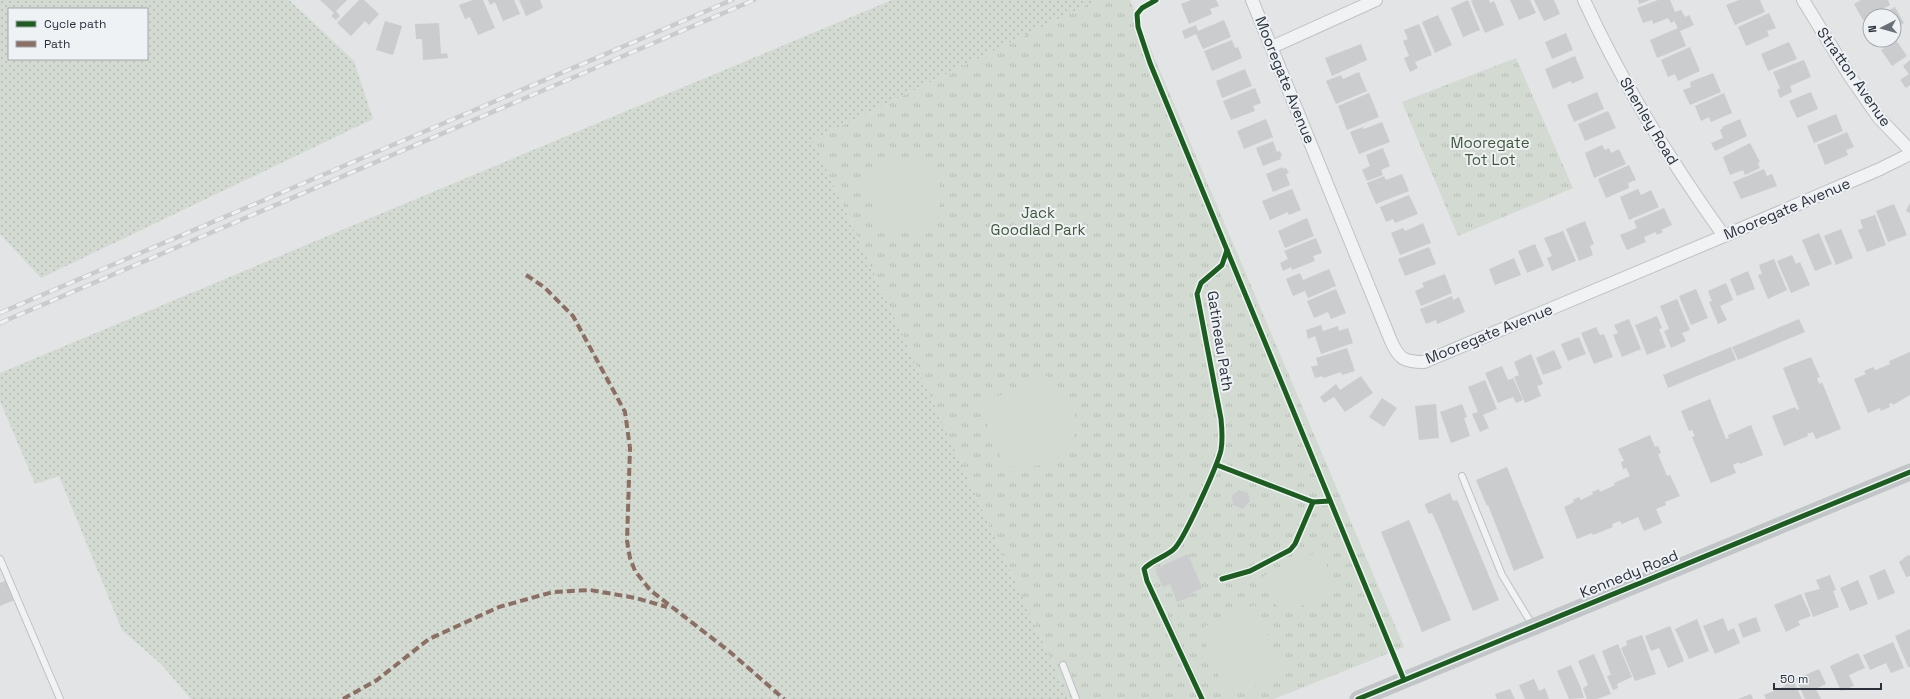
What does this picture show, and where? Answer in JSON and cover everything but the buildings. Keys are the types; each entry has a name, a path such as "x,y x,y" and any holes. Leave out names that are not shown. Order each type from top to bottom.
{"main road":[{"name":"Kennedy Road","path":"1358,699 1910,472"}],"street":[{"name":"Mooregate Avenue","path":"1252,0 1391,341 1397,354 1409,362 1424,362 1724,236 1880,169 1910,154"},
{"path":"1272,47 1376,0"},
{"name":"Shenley Road","path":"1584,0 1605,46 1650,124 1688,184 1724,236"},
{"name":"Stratton Avenue","path":"1803,0 1849,75 1879,118 1910,150"}],"lane":[{"path":"1462,476 1502,575 1533,626"},
{"path":"0,559 60,699"},
{"path":"1166,620 1202,699"},
{"path":"1062,665 1076,699"}],"green space":[{"path":"0,0 289,0 354,61 373,119 41,278 0,234"},
{"path":"892,0 1097,0 813,140 1069,699 191,699 161,664 122,630 59,476 35,484 0,401 0,373"},
{"name":"Jack Goodlad Park","path":"1097,0 1130,0 1404,647 1274,699 1069,699 813,140"},
{"name":"Mooregate Tot Lot","path":"1516,58 1573,188 1458,236 1402,102"},
{"path":"912,157 936,172 942,197 935,220 916,231 885,233 862,180 870,169"},
{"path":"1047,376 1075,412 1074,444 1053,465 1004,467 979,404"},
{"path":"1320,551 1337,591 1281,615 1263,576"},
{"path":"1255,605 1284,674 1228,698 1199,629"}],"railway":[{"path":"0,313 732,0"},
{"path":"0,323 754,0"}],"marked path":[{"path":"526,275 544,287 573,316 625,412 630,448 627,541 630,558 635,571 650,590 730,652 784,699"},
{"path":"343,699 377,680 429,639 499,607 553,592 590,590 636,598 667,607"}],"cycle path":[{"path":"1156,0 1142,8 1137,14 1138,27 1150,63 1404,680"},
{"name":"Gatineau Path","path":"1202,699 1147,581 1144,569 1146,566 1171,552 1179,543 1219,458 1222,438 1221,419 1197,294 1201,283 1222,265 1227,250"},
{"path":"1217,465 1313,502 1330,501"},
{"path":"1358,699 1910,472"},
{"path":"1222,579 1250,571 1290,550 1295,544 1313,502"}]}
